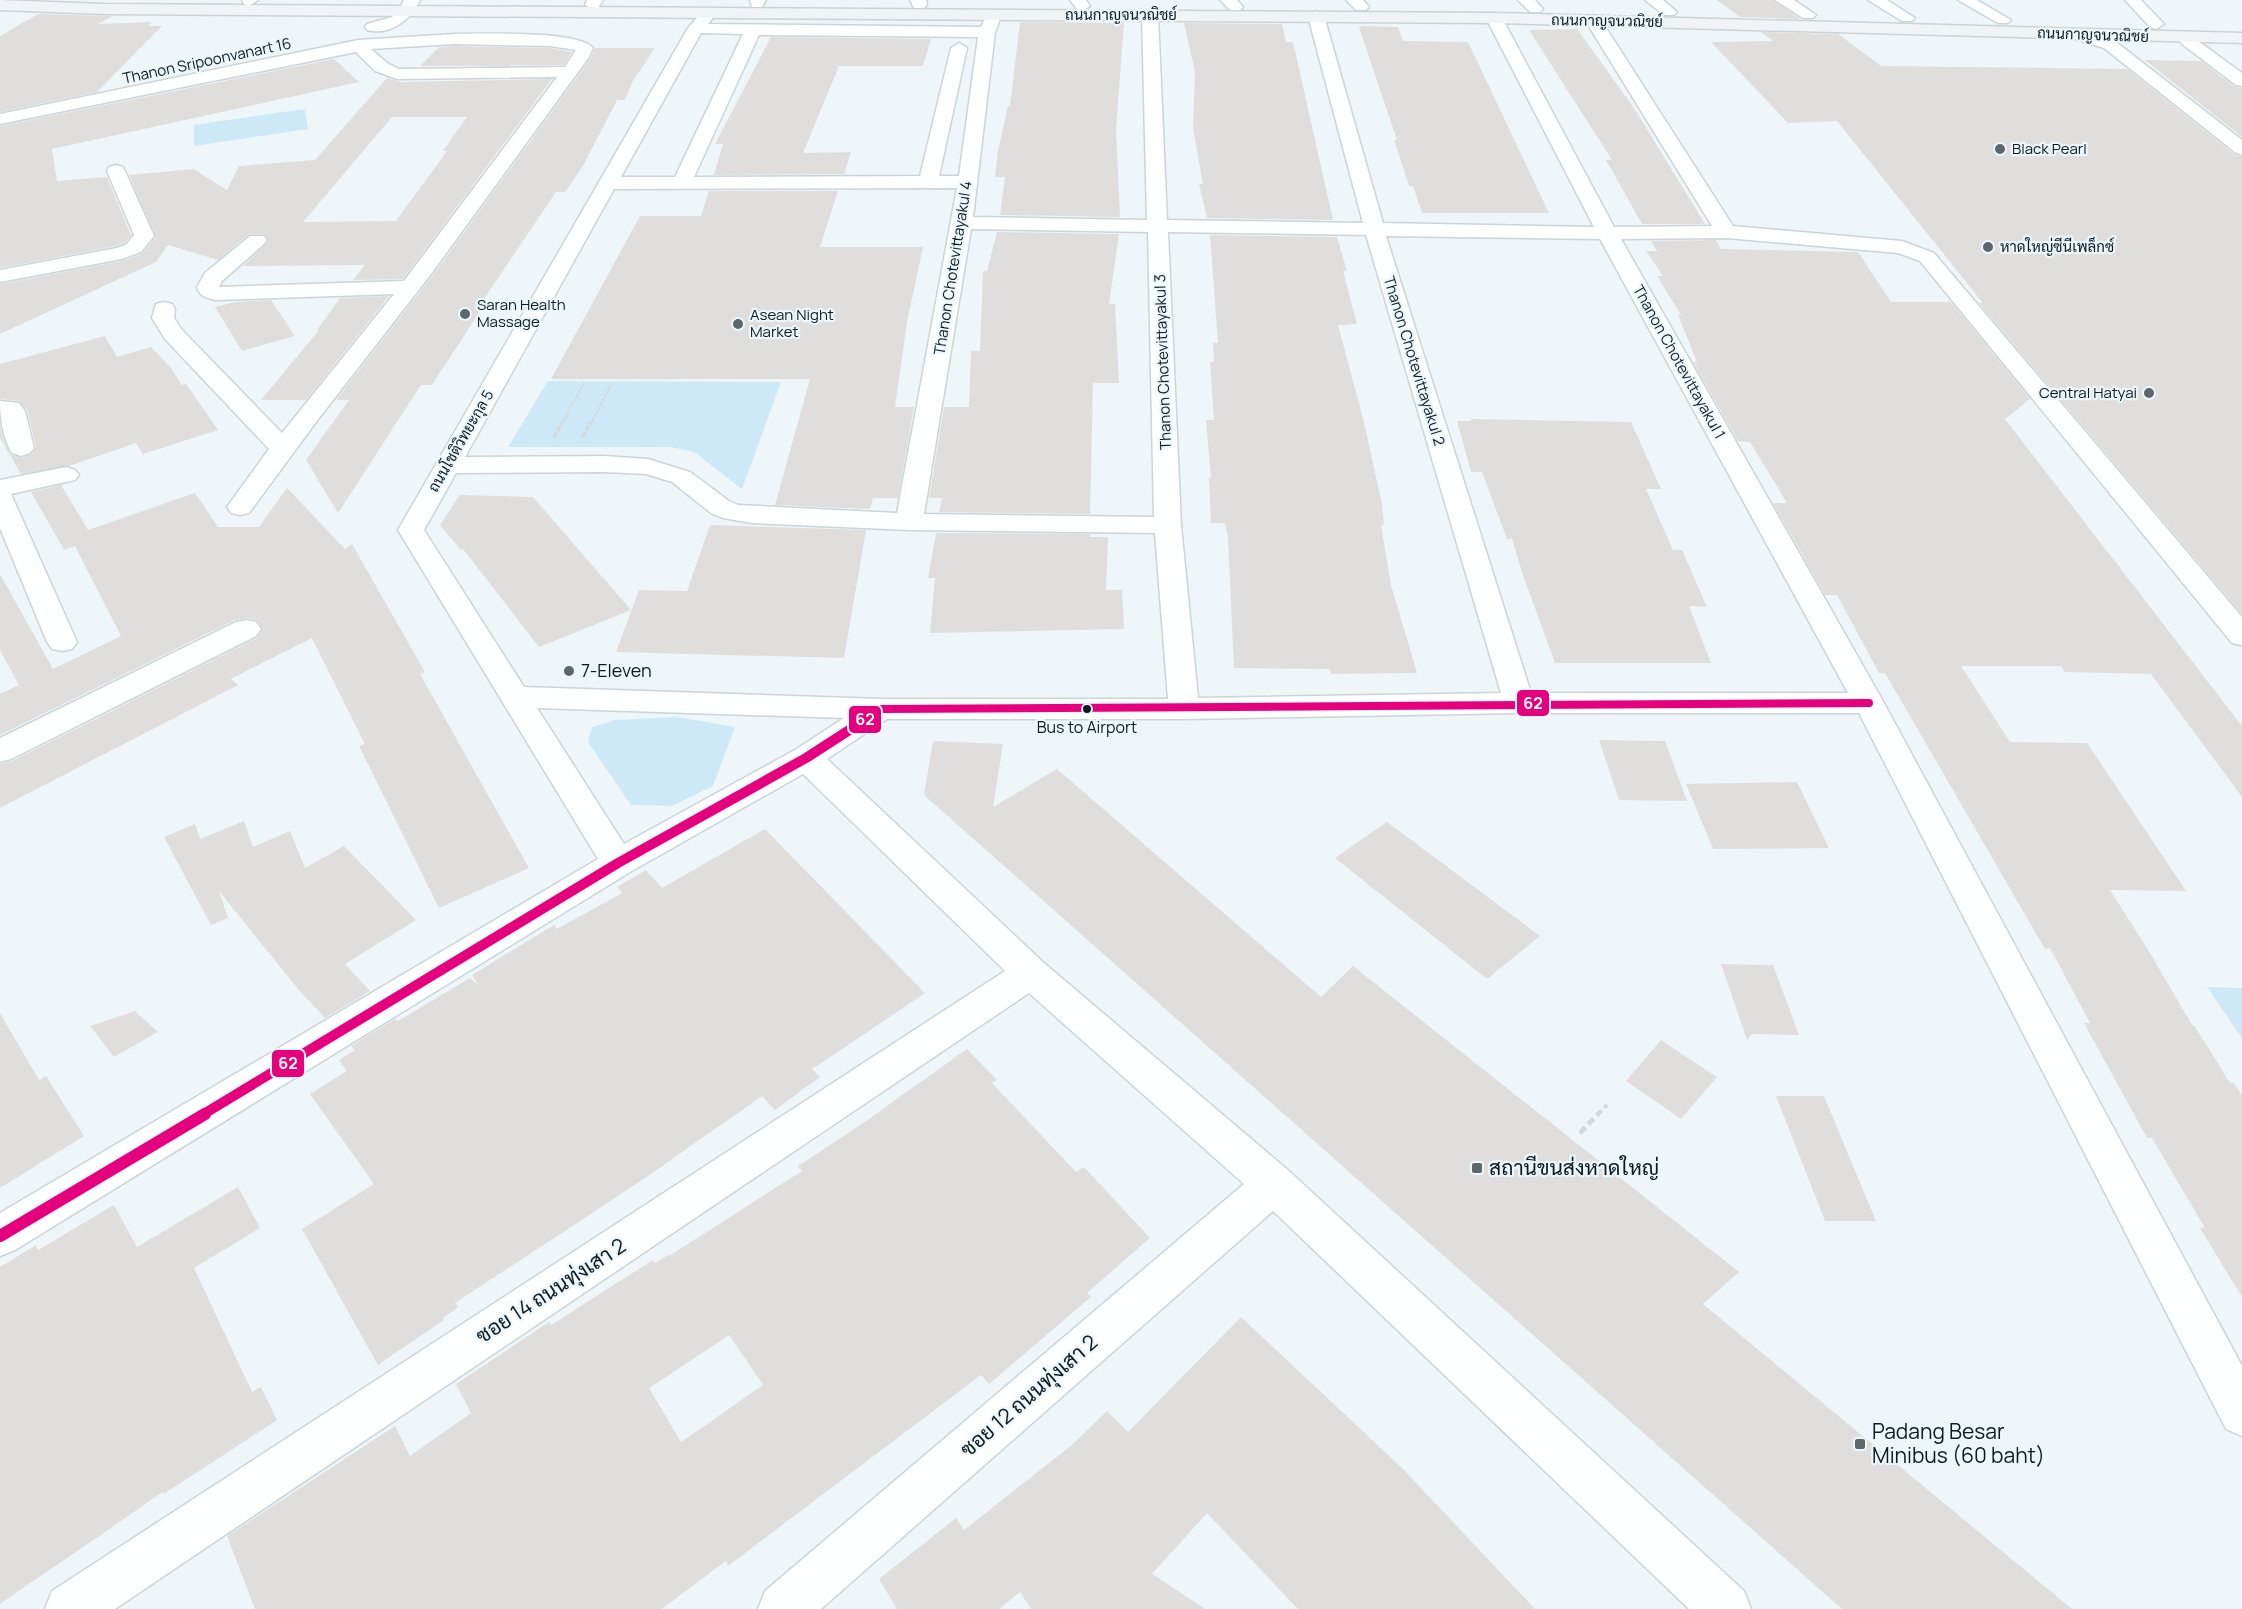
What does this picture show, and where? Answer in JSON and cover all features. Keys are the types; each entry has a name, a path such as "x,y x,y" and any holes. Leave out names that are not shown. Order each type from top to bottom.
{"main road":[{"name":"ถนนกาญจนวณิชย์","path":"188,0 410,5 702,21 1148,10 1316,12 2141,37 2240,29"},
{"name":"ถนนกาญจนวณิชย์","path":"2,6 103,9 594,3 1080,3 1148,10 1231,3 1316,12 1358,4 1530,4 1669,12 2156,24 2240,29"},
{"path":"2141,37 2242,44"}],"street":[{"path":"1653,0 1669,12"},
{"path":"1784,0 1808,15"},
{"path":"1876,0 1907,18"},
{"path":"1966,0 2003,20"},
{"path":"2133,0 2156,24"},
{"path":"0,119 354,38 397,22 410,5"},
{"name":"Thanon Chotevittayakul 3","path":"1148,10 1159,227 1168,525 1184,709"},
{"path":"517,40 544,12"},
{"name":"Thanon Chotevittayakul 2","path":"1316,12 1374,228 1519,703"},
{"name":"Thanon Chotevittayakul 4","path":"909,522 962,223 987,32 994,14"},
{"name":"Thanon Chotevittayakul 1","path":"1494,18 1607,233 1869,703 2242,1413"},
{"path":"1593,20 1726,232"},
{"path":"702,21 753,30 987,32"},
{"name":"ถนนโชติวิทยะกุล 5","path":"618,863 513,698 411,530 702,21"},
{"path":"682,183 753,30"},
{"path":"2075,34 2110,45 2242,149"},
{"path":"240,507 282,448 410,287 570,72 585,48 581,45 517,40 354,38"},
{"path":"354,38 381,67 397,74 570,72"},
{"name":"Thanon Sripoonvanart 16","path":"0,103 303,41"},
{"path":"2188,41 2242,81"},
{"path":"928,182 959,48"},
{"path":"0,276 108,257 122,253 138,244 144,236 116,171"},
{"path":"608,183 967,182"},
{"path":"962,223 1607,233 1726,232 1902,246 1927,258 2242,636"},
{"path":"257,240 213,278 208,286 209,291 216,294 228,294 410,287"},
{"path":"164,309 163,318 173,334 282,448"},
{"path":"0,408 10,408 13,411 21,448"},
{"path":"448,465 604,464 648,467 681,477 714,502 732,512 751,515 909,522 1168,525"},
{"path":"0,488 66,476"},
{"path":"0,496 62,642"},
{"path":"0,751 246,629"},
{"path":"513,698 881,709 1184,709 1519,703 1869,703"},
{"path":"0,1236 231,1099 618,863 806,758 881,709"},
{"path":"806,758 1031,973 1274,1184 1726,1609"},
{"name":"ซอย 14 ถนนทุ่งเสา 2","path":"70,1609 1031,973"},
{"name":"ซอย 12 ถนนทุ่งเสา 2","path":"783,1609 1274,1184"}],"path":[{"path":"550,445 584,383"},
{"path":"579,445 612,383"},
{"path":"1580,1133 1607,1105"}],"shaded area":[{"path":"305,109 308,129 194,146 194,125"},
{"path":"548,381 781,382 742,489 694,452 671,447 508,447"},
{"path":"677,717 735,727 713,786 672,806 631,805 588,742 592,727 616,720"},
{"path":"2207,987 2242,988 2242,1038"}],"building":[{"path":"1717,0 1773,0 1800,19 1740,17"},
{"path":"38,14 112,16 98,24 152,22 148,26 162,26 97,92 0,112 0,36"},
{"path":"1020,22 1124,23 1116,130 1120,217 1000,215 1005,177 995,177 998,151 1008,106 1010,106"},
{"path":"1184,23 1282,24 1286,42 1293,42 1333,220 1207,218 1199,184 1203,184 1193,128 1195,72"},
{"path":"1359,27 1398,27 1403,41 1468,42 1549,213 1422,213 1413,186 1409,186 1394,140 1397,140"},
{"path":"1577,29 1634,108 1705,224 1642,224 1606,160 1612,160 1529,30"},
{"name":"Central Hatyai","path":"1761,32 1838,34 1881,66 2127,69 2235,155 2242,157 2242,614 1979,303 1983,303 1837,121 1788,123 1711,42 1773,41"},
{"path":"771,37 931,39 923,66 839,66 803,153 851,152 844,174 714,175 723,144 715,144"},
{"path":"439,47 550,48 572,52 564,65 420,66"},
{"path":"595,48 655,48 633,81 625,100 617,100 583,166 565,192 556,192 482,302 486,302 432,385 421,385 338,513 306,460 349,400 336,400 433,275 591,58"},
{"path":"334,59 359,82 52,149 57,181 107,177 131,235 126,242 116,246 0,268 0,126"},
{"path":"2145,60 2201,61 2235,87 2242,88 2242,137"},
{"path":"387,78 401,82 552,79 403,279 353,280 365,265 243,266 269,241 264,234 249,234 218,260 168,245 156,262 0,334 0,284 123,261 142,254 156,237 129,175 194,169 227,190 239,166 315,160","holes":["392,117 467,117 443,151 447,151 396,221 303,222"]},
{"name":"Asean Night Market","path":"709,191 838,191 820,247 923,247 907,322 895,407 914,407 898,498 873,498 870,509 775,505 810,379 551,379 640,216 701,216"},
{"path":"997,232 1119,234 1109,304 1115,304 1119,383 1093,383 1090,514 939,512 942,498 929,498 944,407 969,407 971,351 980,351 983,271 987,271"},
{"path":"1210,235 1337,237 1347,271 1343,271 1357,324 1338,325 1364,422 1382,504 1384,525 1381,525 1391,585 1417,673 1331,674 1330,669 1234,668 1228,538 1225,523 1211,523 1209,478 1211,478 1206,420 1214,420 1210,362 1214,362 1213,343 1218,343"},
{"path":"1716,240 1721,249 1858,252 1891,302 1951,302 2030,399 2005,419 2242,726 2242,797 2151,674 2065,672 2061,666 1961,666 2010,742 2087,743 2186,891 2110,890 2192,1025 2230,1083 2234,1083 2242,1096 2242,1297 2200,1228 2205,1228 2152,1138 2147,1138 2084,1023 2090,1023 2050,948 2045,949 1885,673 1879,673 1837,595 1825,595 1773,503 1787,503 1750,442 1738,441 1693,362 1697,362 1678,315 1681,315 1657,276 1663,276 1646,251 1657,251 1651,241"},
{"path":"389,296 306,400 261,400 319,330 317,330 340,298"},
{"path":"271,300 295,336 242,351 215,307 236,302"},
{"path":"105,336 117,357 151,347 170,367 182,385 186,384 218,430 143,454 136,443 69,466 21,474 0,438 0,425 4,442 11,455 22,458 32,454 36,447 27,410 19,401 0,399 0,364"},
{"path":"1471,419 1631,422 1661,489 1646,489 1673,550 1682,550 1707,607 1689,606 1711,663 1555,663 1512,539 1507,539 1482,472 1471,472 1457,421 1471,421"},
{"path":"61,485 88,530 195,493 218,527 259,527 287,488 345,549 352,544 425,672 420,674 529,868 439,908 359,746 365,744 312,638 231,679 238,685 0,808 0,764 12,761 257,638 263,629 256,620 246,618 235,620 0,735 0,694 19,685 0,650 0,574 53,669 121,636 75,546 64,550 31,492"},
{"path":"460,495 533,497 631,610 539,647 463,549 461,550 440,525"},
{"path":"710,525 866,530 844,658 616,652 639,590 687,591"},
{"path":"936,533 1090,534 1090,537 1108,537 1106,590 1122,590 1124,629 930,633 935,578 928,578"},
{"path":"1599,740 1665,741 1687,801 1619,800"},
{"name":"สถานีขนส่งหาดใหญ่","path":"933,741 1003,744 993,807 1057,769 1321,997 1353,966 1739,1272 1703,1304 2072,1609 1842,1609 924,795"},
{"path":"1797,782 1829,848 1713,849 1686,784"},
{"path":"244,821 253,847 290,831 305,868 344,846 416,920 345,964 370,991 325,1018 298,989 219,891 228,918 211,925 164,837 195,824 200,839"},
{"path":"1387,822 1540,936 1487,979 1335,858"},
{"path":"765,829 925,993 812,1069 820,1077 775,1110 762,1096 645,1178 455,1303 458,1307 443,1318 444,1320 378,1365 302,1229 374,1184 310,1094 347,1071 339,1060 355,1050 351,1046 470,978 478,985 472,975 554,925 557,929 622,893 617,887 646,870 662,888"},
{"path":"1721,964 1773,965 1799,1035 1752,1034 1747,1040"},
{"path":"135,1011 158,1032 114,1057 90,1026"},
{"path":"0,1013 39,1080 46,1076 84,1136 0,1188"},
{"path":"1661,1040 1717,1077 1681,1119 1626,1081"},
{"path":"967,1049 997,1080 992,1083 1076,1172 1084,1167 1150,1238 1087,1293 1091,1297 989,1384 981,1375 728,1566 726,1561 662,1609 255,1609 227,1536 395,1426 410,1456 471,1413 456,1384 549,1322 551,1325 653,1260 655,1263 669,1256 802,1171 798,1166","holes":["729,1335 763,1385 681,1442 649,1388"]},
{"path":"1776,1096 1824,1096 1876,1221 1825,1221"},
{"path":"238,1187 260,1228 194,1268 252,1392 261,1387 277,1420 164,1494 163,1492 0,1604 0,1267 36,1245 38,1250 114,1205 137,1247"},
{"path":"1241,1317 1403,1469 1535,1609 1298,1609 1207,1513 1152,1574 1205,1609 1031,1609 1020,1592 999,1609 897,1609 879,1579 956,1518 964,1530 1072,1445 1107,1411 1128,1432"}],"transit line":[{"name":"62","path":"0,1236 618,863 806,758 881,709 1184,709 1519,703 1869,703"}],"place":[{"name":"Black Pearl","path":"2000,149"},
{"name":"หาดใหญ่ซีนีเพล็กซ์","path":"1988,247"},
{"name":"Saran Health Massage","path":"465,314"},
{"name":"Asean Night Market","path":"738,324"},
{"name":"Central Hatyai","path":"2149,393"},
{"name":"7-Eleven","path":"569,671"},
{"name":"Bus to Airport","path":"1087,709"},
{"name":"สถานีขนส่งหาดใหญ่","path":"1477,1168"},
{"name":"Padang Besar Minibus (60 baht)","path":"1860,1444"}]}
